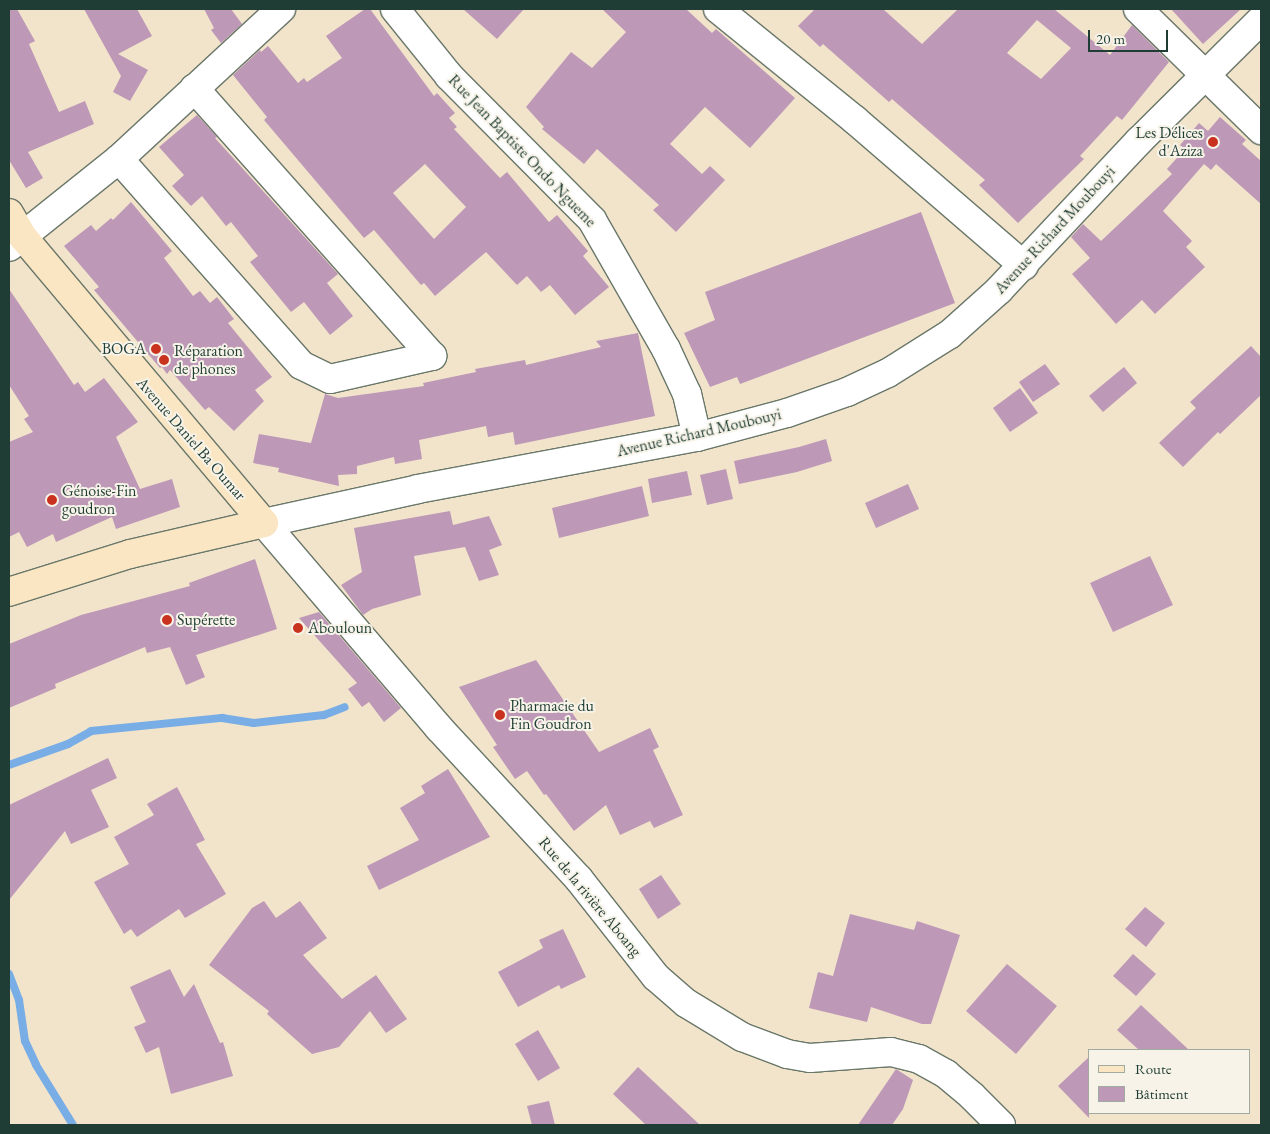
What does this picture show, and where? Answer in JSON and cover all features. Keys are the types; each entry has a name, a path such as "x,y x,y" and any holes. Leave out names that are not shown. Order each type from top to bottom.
{"main road":[{"name":"Avenue Daniel Ba Oumar","path":"9,213 16,242 121,356 264,523"},
{"path":"9,592 130,554 264,523"}],"street":[{"path":"16,242 119,159 281,9"},
{"name":"Rue Jean Baptiste Ondo Ngueme","path":"395,9 450,76 592,220 666,348 687,394 697,436"},
{"path":"718,9 855,120 1024,266"},
{"path":"1138,9 1261,130"},
{"name":"Avenue Richard Moubouyi","path":"264,523 418,489 697,436 787,413 846,392 888,373 950,334 1024,266 1132,148 1261,20"},
{"path":"119,159 301,365 330,379 432,356 194,88"},
{"name":"Rue de la rivière Aboang","path":"264,523 439,728 578,878 656,977 686,1003 742,1036 787,1054 810,1058 891,1052 919,1059 946,1074 972,1096 1001,1125"}],"building":[{"path":"9,9 17,9 35,41 29,44 59,112 85,101 94,124 28,152 43,178 26,188 9,160"},
{"path":"84,9 137,9 152,36 118,54 148,70 130,101 113,92 121,76"},
{"path":"204,9 231,9 242,24 221,43 211,30 214,28"},
{"path":"365,9 370,9 434,96 437,93 455,113 449,118 457,127 454,129 500,178 507,172 549,222 557,215 588,251 583,256 609,287 575,315 550,285 541,292 527,276 517,285 486,252 435,296 424,283 421,285 374,230 364,238 264,120 267,117 233,75 260,50 261,52 268,46 298,83 304,78 307,82 342,58 326,36","holes":["425,164 466,207 434,239 393,193"]},
{"path":"463,9 524,9 497,39"},
{"path":"602,9 686,9 712,33 716,29 795,98 750,148 705,107 670,144 702,174 710,166 725,180 676,232 653,210 659,205 597,149 584,164 542,129 544,127 526,107 571,52 592,68 626,32"},
{"path":"815,9 883,9 922,44 958,9 1054,9 1110,55 1132,25 1169,62 1122,120 1117,116 1080,156 1084,159 1018,223 979,185 985,180 892,99 889,102 823,44 820,47 798,26","holes":["1037,20 1071,48 1041,79 1007,53"]},
{"path":"1171,9 1241,9 1203,44"},
{"path":"197,115 217,137 215,138 338,274 327,283 353,316 330,335 304,302 291,312 250,262 258,256 231,222 226,226 202,196 191,206 172,186 184,175 159,147"},
{"path":"1220,117 1246,140 1242,144 1261,161 1261,204 1216,164 1211,170 1204,164 1163,211 1192,241 1186,247 1205,267 1155,314 1142,300 1116,324 1072,274 1090,258 1071,237 1083,224 1101,241 1172,174 1167,169 1185,149 1180,145 1199,123 1208,131"},
{"path":"131,202 172,251 164,258 193,296 200,291 210,303 217,297 234,319 228,323 272,377 255,390 264,401 234,431 209,407 205,410 170,370 167,374 162,367 160,368 94,290 99,287 64,246 91,225 96,231 111,218 113,220"},
{"path":"921,212 955,303 740,384 737,377 710,387 684,333 715,320 705,292"},
{"path":"9,289 74,385 78,382 85,392 104,378 138,422 116,437 140,489 172,479 180,507 116,529 112,517 56,542 53,534 27,547 19,532 9,537 9,442 33,432 24,419 29,416 9,385"},
{"path":"638,333 655,416 515,445 513,432 488,437 486,426 419,440 422,459 395,464 394,457 357,466 357,474 338,475 339,486 278,472 279,468 253,463 259,434 311,443 325,394 338,398 424,386 423,383 476,372 475,369 525,360 526,365 601,347 596,341"},
{"path":"1251,346 1261,357 1261,395 1220,434 1218,432 1183,467 1159,443 1196,408 1190,402"},
{"path":"1045,364 1060,384 1033,402 1019,382"},
{"path":"1124,367 1137,383 1103,412 1089,396"},
{"path":"1020,388 1038,413 1010,432 993,408"},
{"path":"826,439 832,461 797,472 739,484 734,461 799,447"},
{"path":"726,469 733,499 707,505 700,475"},
{"path":"687,471 692,495 652,503 648,479"},
{"path":"908,484 919,509 876,528 865,503"},
{"path":"642,486 649,516 559,538 552,508"},
{"path":"450,511 453,525 489,516 502,545 489,550 499,575 479,581 465,547 414,556 421,595 372,609 363,615 341,585 362,572 354,528"},
{"path":"1150,556 1173,605 1113,632 1090,583"},
{"path":"255,559 277,629 196,655 205,677 186,685 170,647 147,653 145,647 55,684 56,688 9,708 9,644 81,615 190,586 189,583"},
{"path":"319,612 401,708 384,722 369,702 362,707 348,689 357,683 299,618"},
{"path":"536,660 599,752 650,728 659,747 653,750 683,815 654,828 650,821 620,835 606,805 574,831 527,771 515,779 493,747 497,745 459,687"},
{"path":"108,758 117,778 91,790 109,827 71,844 65,831 9,900 9,805"},
{"path":"448,769 490,837 379,890 367,866 419,840 400,808 425,793 421,786"},
{"path":"177,787 205,840 196,844 226,894 185,918 179,909 137,937 131,929 124,934 94,882 129,864 114,837 154,815 147,804"},
{"path":"661,875 681,904 658,919 639,889"},
{"path":"264,901 276,918 300,901 327,938 303,955 342,999 376,975 407,1019 386,1033 370,1011 339,1047 312,1054 267,1014 269,1011 209,965 252,908"},
{"path":"1145,907 1165,923 1146,947 1125,929"},
{"path":"850,914 914,930 917,921 960,935 931,1024 922,1024 871,1007 867,1022 809,1008 818,972 833,976"},
{"path":"563,929 586,977 561,989 559,985 518,1007 498,972 543,948 539,940"},
{"path":"1133,954 1156,974 1136,996 1113,976"},
{"path":"1007,964 1057,1006 1016,1054 966,1011"},
{"path":"170,969 184,997 194,984 220,1043 223,1042 233,1076 171,1094 159,1047 146,1053 134,1027 146,1022 130,987"},
{"path":"1141,1005 1188,1049 1138,1049 1117,1030"},
{"path":"538,1030 560,1068 538,1081 515,1044"},
{"path":"1088,1058 1089,1118 1058,1086"},
{"path":"638,1067 700,1125 646,1125 613,1094"},
{"path":"896,1069 913,1080 903,1109 892,1125 858,1125"},
{"path":"549,1101 555,1125 532,1125 527,1106"}],"waterway":[{"path":"9,765 68,744 91,731 222,718 254,723 324,715 345,707"},
{"path":"9,974 19,1000 25,1041 36,1065 73,1125"}],"place":[{"name":"Les Délices d'Aziza","path":"1213,142"},
{"name":"BOGA","path":"156,349"},
{"name":"Réparation de phones","path":"164,360"},
{"name":"Génoise-Fin goudron","path":"52,500"},
{"name":"Supérette","path":"167,620"},
{"name":"Abouloun","path":"298,628"},
{"name":"Pharmacie du Fin Goudron","path":"500,715"}]}
